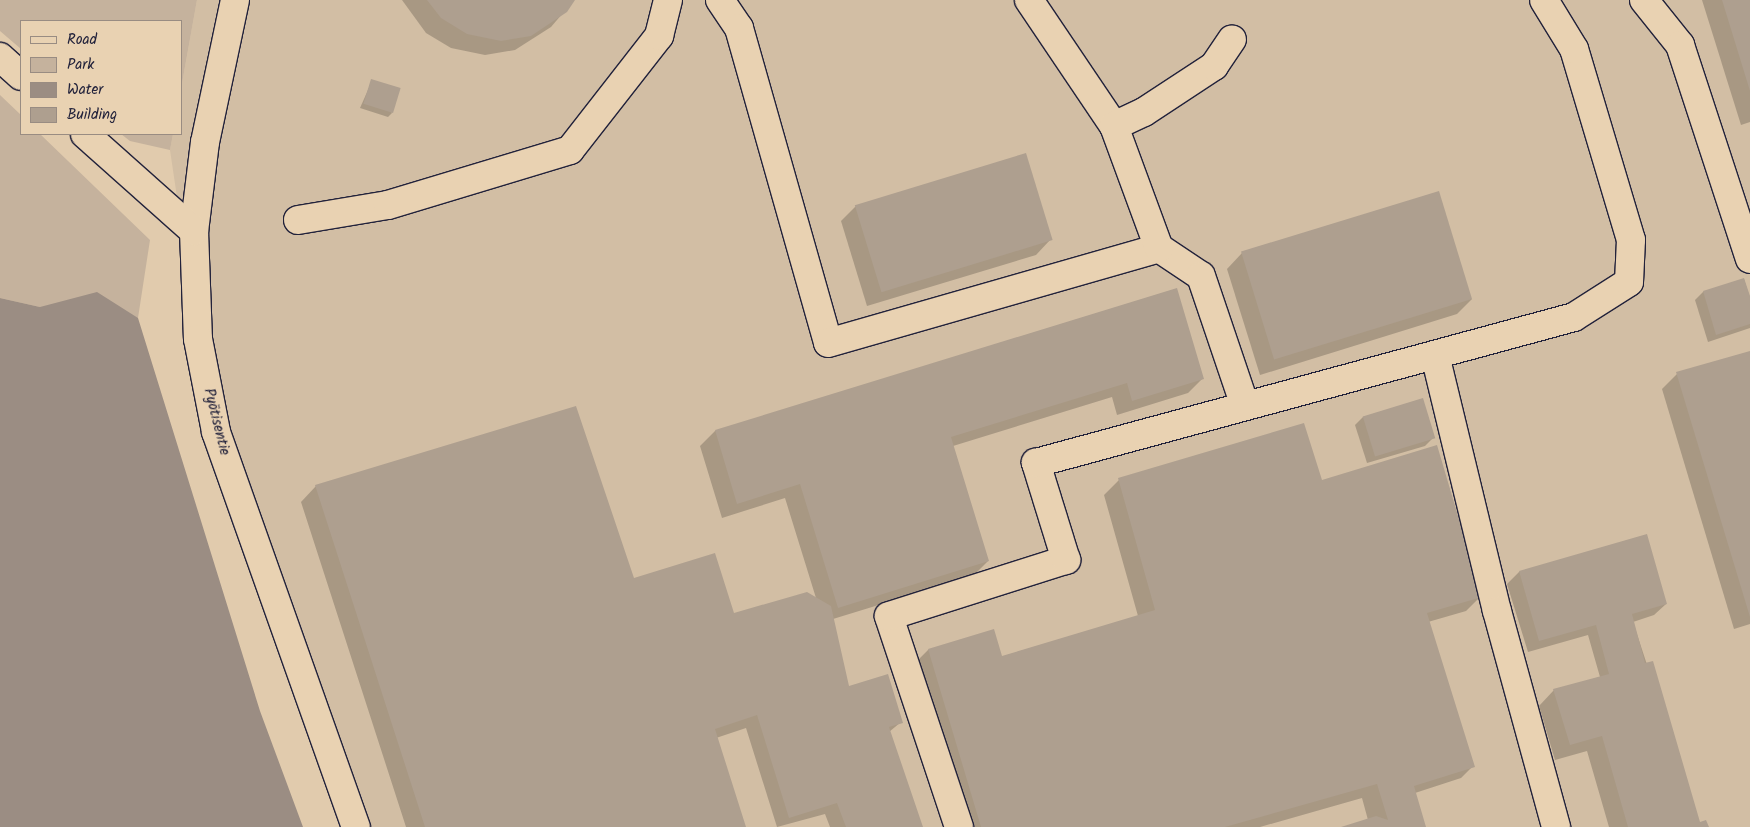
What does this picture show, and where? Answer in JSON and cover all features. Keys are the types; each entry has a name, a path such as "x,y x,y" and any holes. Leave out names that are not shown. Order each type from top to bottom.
{"street":[{"name":"Pyötisentie","path":"235,0 205,142 194,231 198,339 216,432 356,827"},
{"path":"298,220 388,204 570,150 659,36 668,0"},
{"path":"720,0 739,28 828,343 1159,248"},
{"path":"1029,0 1114,126 1159,248 1201,276 1245,406"},
{"path":"959,827 888,616 1066,560 1036,464 1574,317 1629,282 1631,240 1574,49 1544,0"},
{"path":"1644,0 1680,45"},
{"path":"1667,0 1680,45 1742,205 1750,259"},
{"path":"1114,126 1144,112 1214,66 1232,39"},
{"path":"0,57 20,75"},
{"path":"86,135 194,231"},
{"path":"1435,355 1496,611 1556,827"}],"shaded area":[{"path":"197,0 1750,0 1750,827 356,827 198,339 170,150 173,135 182,135 182,83"}],"green space":[{"path":"0,0 197,0 182,83 182,20 20,20 20,48 0,31"},
{"path":"0,95 20,114 20,135 41,135 150,240 138,318 40,307 0,298"},
{"path":"122,135 173,135 170,150 130,141"}],"water":[{"path":"97,292 138,318 260,711 303,827 0,827 0,298 40,307"}],"building":[{"path":"427,0 575,0 567,12 531,36 501,41 467,34 441,18"},
{"path":"1722,0 1750,0 1750,91"},
{"path":"371,79 401,88 393,113 363,104"},
{"path":"1026,153 1053,240 881,292 855,205"},
{"path":"1439,191 1472,299 1274,360 1241,252"},
{"path":"1744,278 1750,296 1750,324 1716,335 1703,291"},
{"path":"1177,288 1204,379 1132,401 1127,383 951,437 989,561 838,608 800,484 737,504 715,430"},
{"path":"1750,351 1750,617 1676,372"},
{"path":"1423,398 1435,438 1375,457 1363,416"},
{"path":"576,406 634,578 715,553 734,613 807,592 831,606 849,686 888,674 903,723 889,727 923,827 846,827 837,803 789,818 757,715 715,729 746,827 425,827 315,485"},
{"path":"1304,423 1322,480 1437,445 1482,597 1427,613 1475,767 1414,786 1426,827 1341,827 1376,816 1388,820 1377,784 1225,827 981,827 928,649 994,629 1002,656 1155,610 1118,478"},
{"path":"1647,534 1667,604 1632,614 1645,663 1653,661 1700,822 1706,820 1709,827 1628,827 1602,736 1570,745 1553,689 1609,674 1596,625 1539,641 1519,571"}]}
